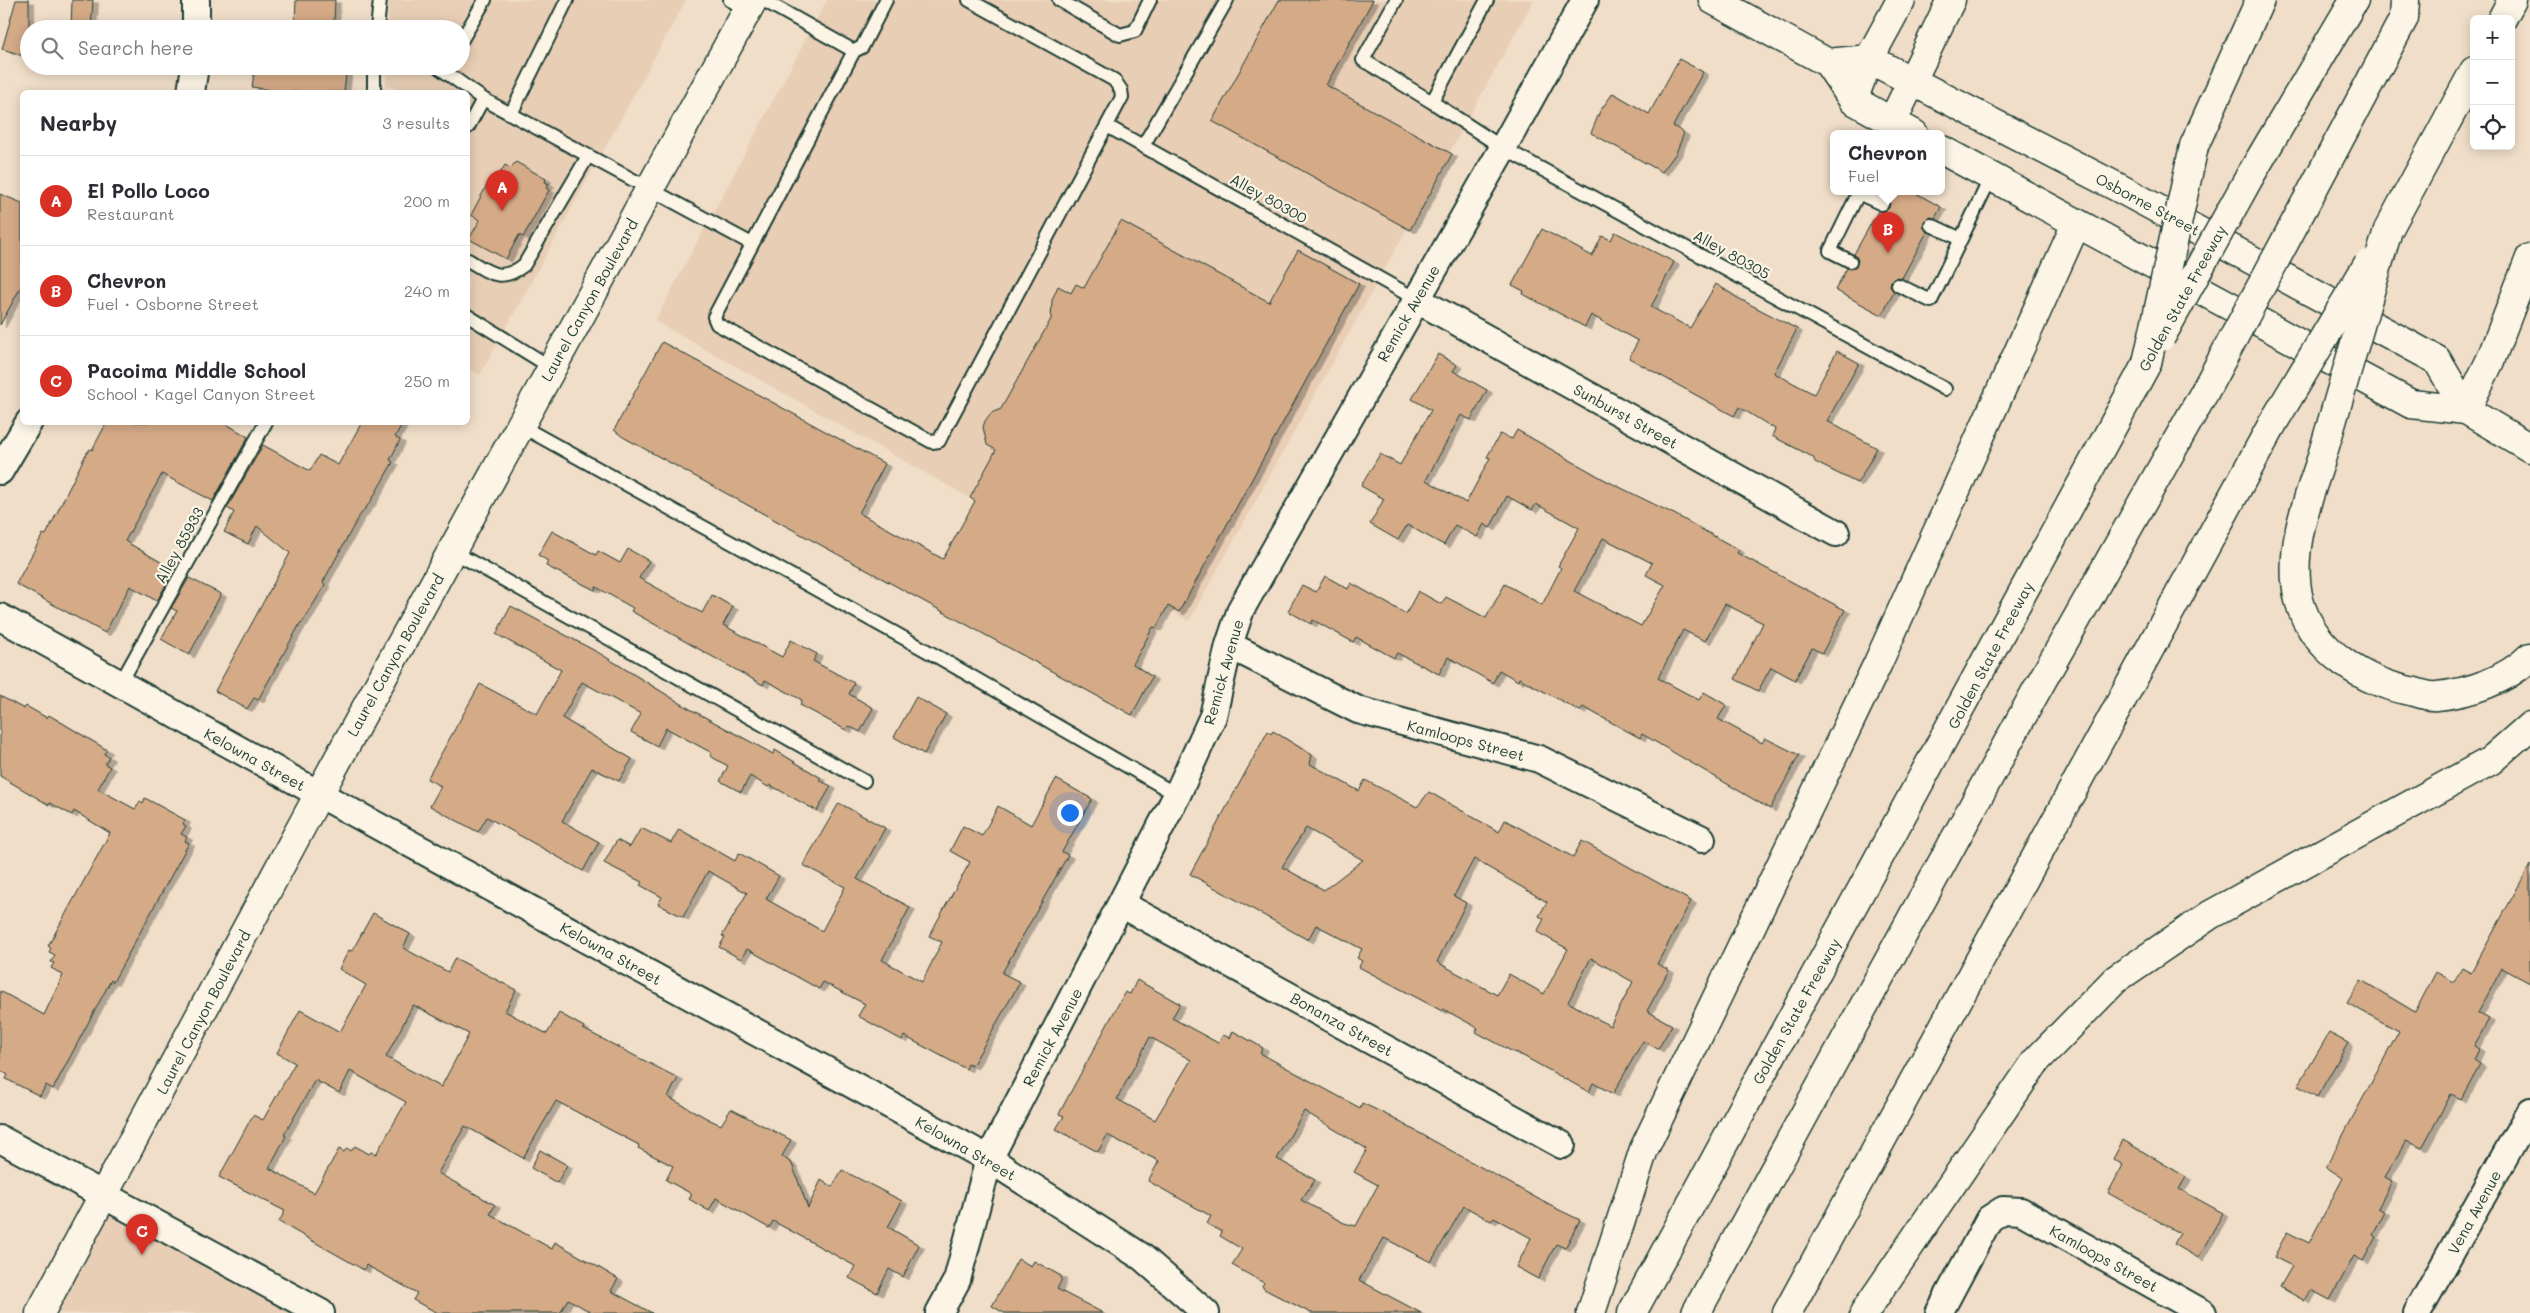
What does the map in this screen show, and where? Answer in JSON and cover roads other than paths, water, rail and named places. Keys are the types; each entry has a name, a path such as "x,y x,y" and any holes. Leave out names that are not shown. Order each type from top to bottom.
{"main road":[{"path":"1713,0 1828,63 1853,100 1898,130 1912,83 1951,0"},
{"path":"1853,100 1869,59 1901,0"},
{"path":"2147,363 2194,146 2260,0"},
{"name":"Golden State Freeway","path":"1632,1313 2147,363 2250,176 2354,0"},
{"path":"1696,1313 2040,685 2204,393 2404,18 2405,0"},
{"path":"2504,15 2512,0"},
{"name":"Laurel Canyon Boulevard","path":"40,1313 319,794 650,190 749,2"},
{"path":"1828,63 1869,59"},
{"name":"Osborne Street","path":"1869,59 1912,83 2119,188 2437,360 2466,410"},
{"path":"1788,1313 2273,423 2388,230 2470,78"},
{"name":"Osborne Street","path":"1945,152 2411,404 2466,410 2530,448"},
{"path":"1591,1313 1644,1149 1878,663 2076,224"},
{"path":"2388,230 2320,463 2302,516 2294,567 2300,600 2307,620 2324,644 2353,670 2392,688 2435,696 2481,687 2521,666 2530,657"},
{"path":"2466,410 2490,361 2530,258"},
{"path":"1864,1313 2036,1061 2116,979 2210,915 2490,761 2530,726"}],"street":[{"path":"196,0 196,20"},
{"name":"Remick Avenue","path":"939,1313 957,1280 989,1159 1122,904 1177,795 1213,716 1229,646 1241,609 1503,148 1584,0"},
{"path":"192,90 194,75"},
{"name":"Sunburst Street","path":"1416,299 1836,533"},
{"path":"0,470 26,425"},
{"name":"Kelowna Street","path":"0,617 319,794 989,1159 1142,1257 1206,1313"},
{"name":"Kamloops Street","path":"1229,646 1358,710 1539,759 1702,839"},
{"name":"Bonanza Street","path":"1122,904 1562,1145"},
{"name":"Vena Avenue","path":"2418,1313 2530,1111"},
{"path":"0,1138 321,1313"},
{"name":"Kamloops Street","path":"1939,1313 1989,1219 2003,1210 2021,1211 2203,1313"}],"lane":[{"path":"378,20 380,0"},
{"path":"470,26 485,0"},
{"path":"511,114 567,0"},
{"path":"886,0 862,47 854,51 714,317 717,324 932,442 939,441 1122,97 1121,90 1114,80 969,0"},
{"path":"1059,0 1120,35 1135,31 1150,0"},
{"path":"1143,146 1227,0"},
{"name":"Alley 80305","path":"1396,0 1363,60 1503,148 1945,389"},
{"path":"1432,102 1487,0"},
{"path":"749,2 854,51"},
{"path":"374,75 374,90"},
{"path":"452,75 483,99 752,244"},
{"path":"470,123 483,99"},
{"name":"Alley 80300","path":"1107,126 1416,299"},
{"path":"470,261 487,272 501,276 513,274 524,265 588,156"},
{"path":"1898,285 1931,301 1991,177"},
{"path":"1850,262 1830,251 1858,195"},
{"path":"1865,195 1882,204"},
{"path":"1930,225 1961,238"},
{"path":"470,317 552,368"},
{"name":"Alley 85933","path":"120,684 264,425"},
{"path":"521,426 938,656 1177,795"},
{"path":"452,551 864,781"}],"place":[{"name":"El Pollo Loco","path":"502,211"},
{"name":"Chevron","path":"1888,253"},
{"name":"Pacoima Middle School","path":"142,1255"}]}
